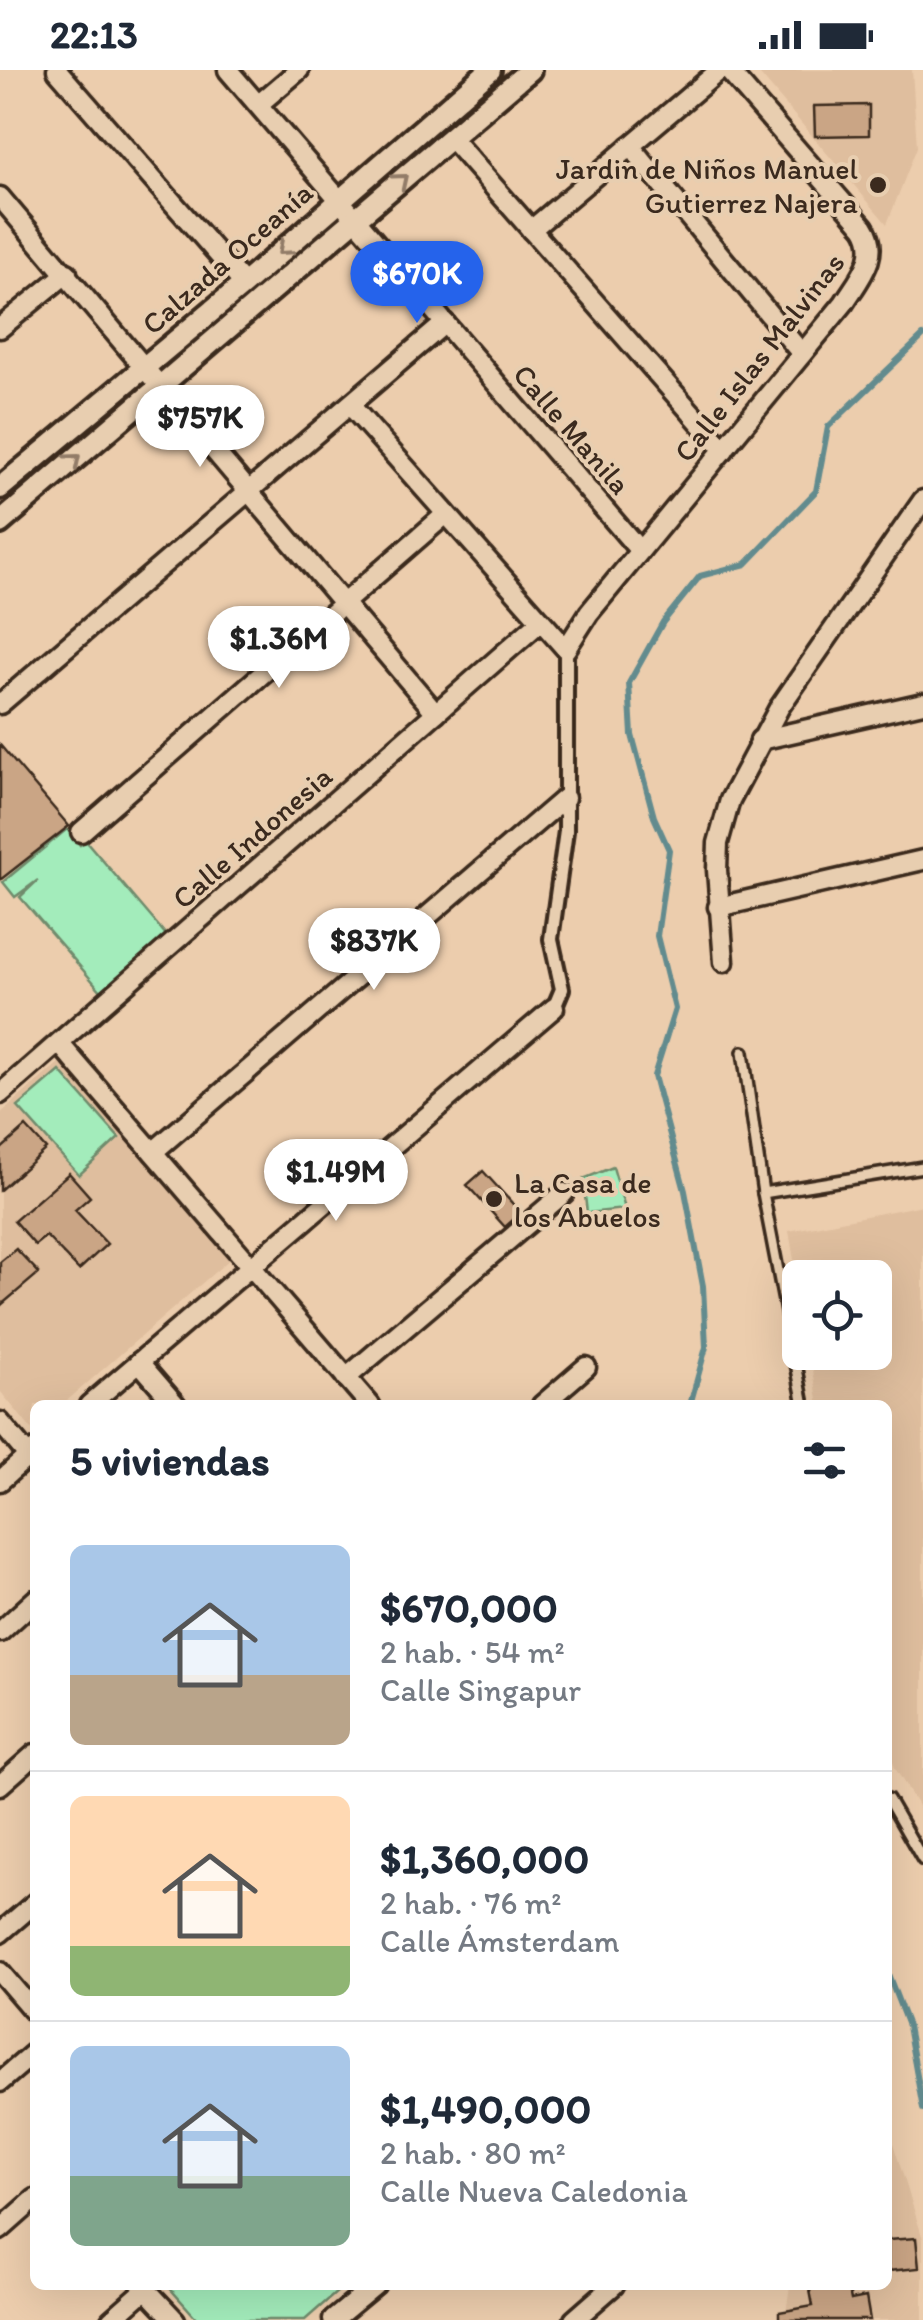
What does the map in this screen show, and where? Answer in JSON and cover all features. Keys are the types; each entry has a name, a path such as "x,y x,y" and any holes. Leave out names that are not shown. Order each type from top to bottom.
{"street":[{"path":"57,70 244,284"},
{"name":"Calle Manila","path":"228,70 640,551"},
{"path":"259,104 300,70"},
{"name":"Calzada Oceanía","path":"0,488 244,284 490,70"},
{"name":"Calzada Oceanía","path":"0,523 530,70"},
{"path":"531,230 720,70"},
{"name":"Calle Islas Malvinas","path":"566,649 589,613 844,303 868,264 872,246 869,235 728,70"},
{"path":"451,138 724,450"},
{"path":"630,146 802,354"},
{"path":"0,197 436,712"},
{"path":"0,328 67,273"},
{"path":"0,704 446,323"},
{"path":"95,1400 554,1008 562,990 551,938 566,832 566,649 350,405"},
{"path":"724,962 717,870 723,821 760,740 801,673 921,506"},
{"path":"81,832 446,514"},
{"name":"Calle Indonesia","path":"0,1094 541,622"},
{"path":"760,740 923,703"},
{"path":"152,1152 565,798"},
{"path":"718,907 923,860"},
{"path":"59,1043 366,1400"},
{"path":"346,1378 564,1194"},
{"path":"140,1362 172,1400"},
{"path":"548,1400 586,1367"},
{"path":"0,1422 30,1454"},
{"path":"0,1481 30,1459"},
{"path":"0,1632 30,1605"},
{"path":"0,1785 30,1758"},
{"path":"0,1933 30,1907"},
{"path":"0,1972 30,2007"},
{"path":"0,2082 30,2056"},
{"path":"0,2230 30,2203"},
{"path":"111,2320 141,2290"},
{"path":"147,2290 175,2320"},
{"path":"334,2320 369,2290"},
{"path":"574,2320 608,2290"}],"lane":[{"path":"743,1052 763,1193 803,1400"},
{"path":"763,1193 923,1167"},
{"path":"892,1806 923,1860"}],"shaded area":[{"name":"Jardin de Niños Manuel Gutierrez Najera","path":"756,70 912,70 917,147 887,224"},
{"path":"60,1062 231,1258 68,1400 30,1400 30,1428 0,1391 0,1114"},
{"path":"923,1205 923,1814 892,1758 892,1400 818,1400 813,1370 892,1370 892,1260 794,1260 789,1231"},
{"path":"892,2140 923,2239 923,2320 785,2320 789,2290 892,2290"}],"green space":[{"path":"67,829 80,845 86,841 167,936 102,992 20,897 38,880 15,897 3,882"},
{"path":"60,1071 119,1138 79,1175 18,1107"},
{"path":"613,1167 625,1209 587,1213 583,1179"},
{"path":"171,2290 339,2290 305,2320 198,2320"}],"building":[{"path":"869,105 869,135 815,136 814,106"},
{"path":"0,745 69,826 0,880"},
{"path":"26,1127 46,1149 0,1190 0,1150"},
{"name":"La Casa de los Abuelos","path":"483,1171 521,1213 505,1227 467,1185"},
{"path":"69,1173 90,1197 75,1210 107,1244 79,1270 46,1236 35,1245 14,1221"},
{"path":"16,1249 39,1273 0,1306 0,1262"},
{"path":"916,2238 919,2268 892,2271 892,2240"},
{"path":"810,2290 849,2290 851,2300 866,2297 870,2320 779,2320 779,2312 813,2306"}],"waterway":[{"path":"691,1400 706,1347 703,1286 685,1191 654,1076 675,1009 657,936 669,850 654,817 632,735 629,683 663,622 700,576 746,564 816,491 828,427 923,336"},
{"path":"892,1984 908,2026 923,2109"}],"place":[{"name":"Jardin de Niños Manuel Gutierrez Najera","path":"878,185"},
{"name":"La Casa de los Abuelos","path":"494,1199"}]}
